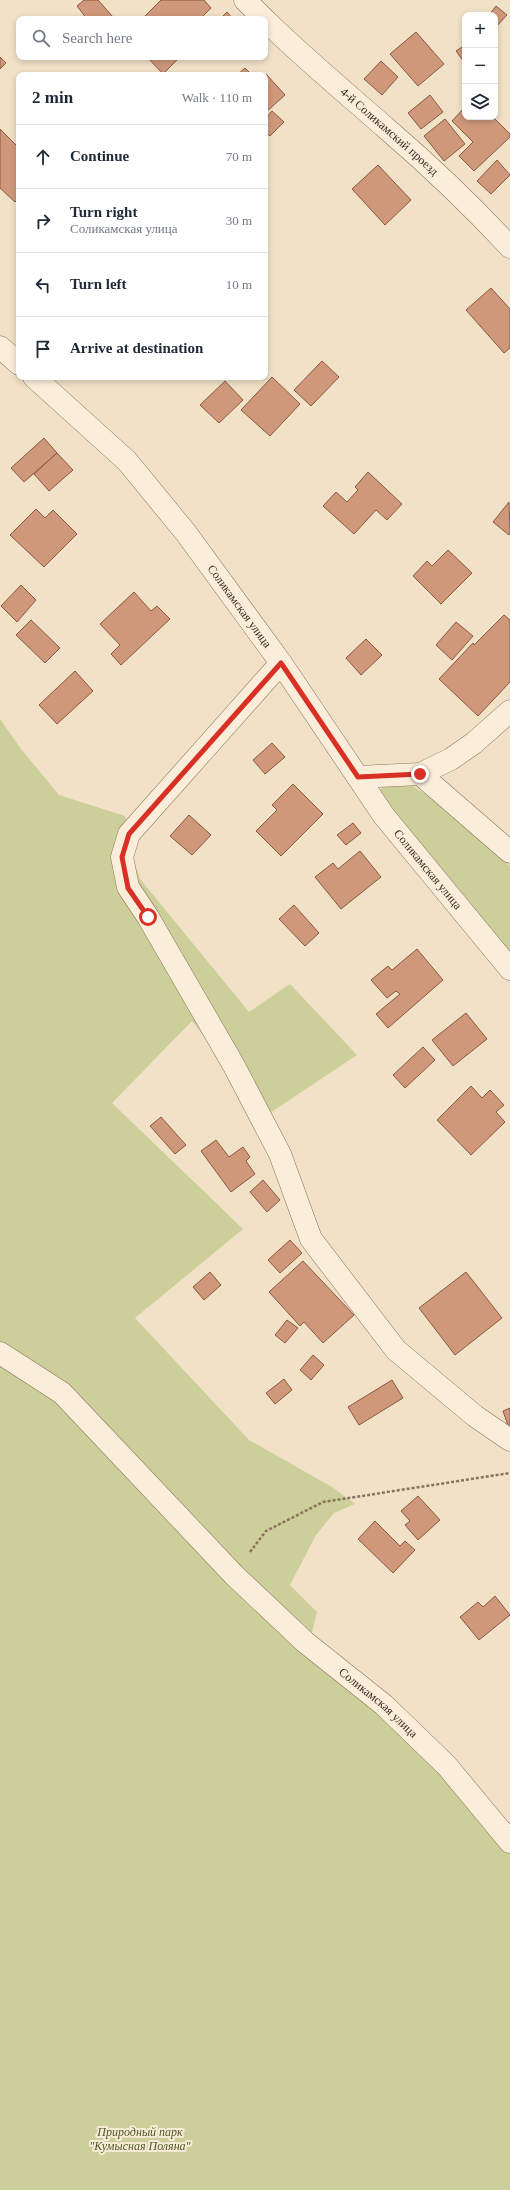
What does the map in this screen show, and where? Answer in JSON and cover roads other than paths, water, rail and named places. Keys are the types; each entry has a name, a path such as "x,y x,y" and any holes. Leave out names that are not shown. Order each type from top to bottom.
{"street":[{"name":"4-й Соликамский проезд","path":"246,0 262,16"},
{"name":"4-й Соликамский проезд","path":"268,22 302,57 388,130 472,206 510,247"},
{"path":"0,347 16,361"},
{"name":"Соликамская улица","path":"37,380 127,460 186,532 281,663 384,816 510,969"},
{"path":"281,663 129,834 122,857 128,888 148,917 233,1064 280,1154 311,1239 396,1350 475,1416 510,1440"},
{"path":"358,777 420,774 451,759 474,743 510,712"},
{"path":"420,774 510,852"},
{"name":"Соликамская улица","path":"0,1353 62,1393 234,1575 305,1642 384,1705 447,1766 510,1842"}],"park label":[{"name":"Природный парк \"Кумысная Поляна\"","path":"140,2139"}]}
